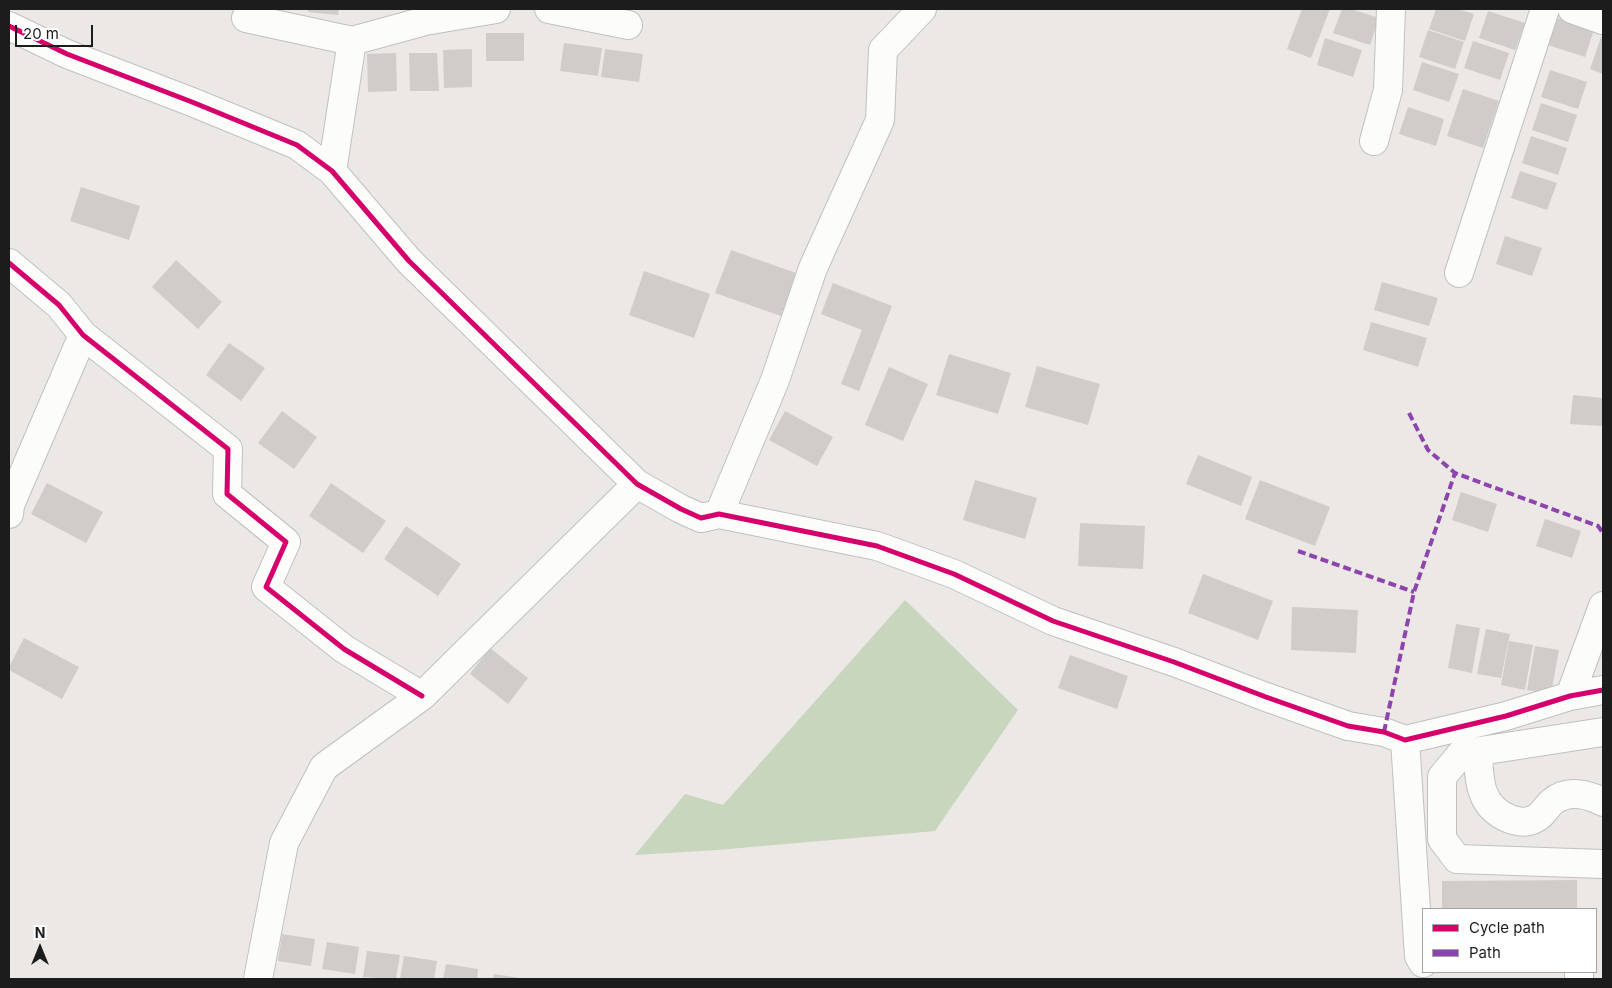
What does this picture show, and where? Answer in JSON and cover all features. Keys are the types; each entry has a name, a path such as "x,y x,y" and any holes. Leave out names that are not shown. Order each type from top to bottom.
{"street":[{"path":"246,18 352,41 437,14 496,9"},
{"path":"719,514 776,380 813,268 880,120 883,50 922,9"},
{"path":"1374,141 1388,90 1391,9"},
{"path":"1459,273 1545,9"},
{"path":"1572,9 1603,20"},
{"path":"561,10 628,25"},
{"path":"9,26 67,54 297,144 332,171 409,261 637,484 701,518 719,514 877,546 954,574 1053,621 1174,662 1348,726 1384,732 1405,740 1506,716 1570,696 1603,690"},
{"path":"332,171 352,41"},
{"path":"9,263 59,305 83,335 228,449 227,494 286,542 266,587 344,650 422,696"},
{"path":"9,514 10,505 83,335"},
{"path":"258,979 284,843 324,767 422,696 637,484"},
{"path":"1570,696 1603,606"},
{"path":"1603,732 1461,754 1442,777 1442,839 1457,859 1603,864"},
{"path":"1405,740 1419,956 1422,961"},
{"path":"1478,752 1479,778 1482,792 1489,804 1502,816 1516,821 1528,822 1544,813 1553,801 1566,796 1580,794 1593,796 1603,802"}],"green space":[{"path":"905,600 1018,710 935,831 717,850 635,855 685,794 723,805"}],"building":[{"path":"308,9 339,9 338,15 308,12"},
{"path":"1302,9 1330,9 1311,58 1287,49"},
{"path":"1342,9 1351,9 1379,18 1370,45 1333,33"},
{"path":"1436,9 1458,9 1474,14 1465,41 1429,29"},
{"path":"1488,11 1525,23 1515,50 1479,38"},
{"path":"1558,18 1594,30 1585,57 1548,45"},
{"path":"1428,30 1464,42 1455,69 1419,57"},
{"path":"486,33 524,33 524,61 486,61"},
{"path":"1601,37 1603,38 1603,74 1590,69"},
{"path":"1325,38 1362,50 1353,77 1317,65"},
{"path":"1473,41 1509,53 1500,80 1464,68"},
{"path":"564,43 602,48 598,76 560,71"},
{"path":"472,49 472,87 444,88 443,50"},
{"path":"605,49 643,54 639,82 601,77"},
{"path":"396,53 397,91 368,92 367,54"},
{"path":"409,53 437,53 439,91 410,91"},
{"path":"1422,62 1459,74 1449,102 1413,90"},
{"path":"1550,70 1587,82 1578,109 1541,97"},
{"path":"1463,89 1499,101 1483,148 1447,136"},
{"path":"1541,103 1577,115 1568,142 1532,130"},
{"path":"1408,107 1444,119 1436,146 1399,134"},
{"path":"1531,136 1567,148 1558,175 1522,163"},
{"path":"1520,171 1557,183 1547,210 1511,198"},
{"path":"81,187 140,206 129,240 70,221"},
{"path":"1505,236 1542,248 1532,276 1496,264"},
{"path":"731,250 796,273 781,316 715,293"},
{"path":"176,260 222,302 198,329 152,287"},
{"path":"644,271 710,294 694,338 629,315"},
{"path":"1382,282 1438,298 1429,326 1374,310"},
{"path":"833,283 892,306 859,391 841,384 862,330 821,314"},
{"path":"1371,322 1427,338 1418,367 1363,350"},
{"path":"229,343 265,368 241,401 206,375"},
{"path":"949,354 1011,373 998,414 936,395"},
{"path":"1037,366 1100,384 1088,425 1025,407"},
{"path":"889,367 928,384 903,441 865,425"},
{"path":"1573,395 1603,398 1603,426 1570,424"},
{"path":"282,411 317,437 294,469 258,443"},
{"path":"785,411 833,437 817,466 769,440"},
{"path":"1198,455 1252,477 1241,506 1186,484"},
{"path":"975,480 1037,498 1025,539 963,520"},
{"path":"1260,480 1330,507 1315,546 1245,519"},
{"path":"47,483 103,512 86,543 31,514"},
{"path":"331,483 386,521 363,553 309,516"},
{"path":"1461,492 1497,504 1488,532 1452,520"},
{"path":"1545,519 1581,531 1572,558 1536,546"},
{"path":"1080,523 1145,526 1143,569 1078,566"},
{"path":"406,526 461,564 438,596 384,559"},
{"path":"1203,574 1273,601 1258,640 1188,613"},
{"path":"1292,607 1358,610 1356,653 1291,650"},
{"path":"1456,624 1480,628 1472,673 1448,668"},
{"path":"1486,629 1510,634 1501,678 1477,674"},
{"path":"24,638 79,667 62,699 9,670"},
{"path":"1509,641 1533,645 1525,690 1501,685"},
{"path":"1535,646 1559,650 1551,694 1527,690"},
{"path":"490,648 528,678 508,704 470,674"},
{"path":"1070,655 1128,676 1117,709 1058,688"},
{"path":"1577,880 1577,908 1442,908 1442,881"},
{"path":"282,934 315,939 311,966 278,961"},
{"path":"327,942 359,947 355,974 322,969"},
{"path":"367,951 400,955 396,979 363,977"},
{"path":"404,956 437,961 434,979 400,979"},
{"path":"446,964 478,969 477,979 443,979"},
{"path":"494,974 520,978 520,979 493,979"}],"marked path":[{"path":"1409,413 1428,450 1455,473 1598,526 1603,533"},
{"path":"1384,732 1414,592 1455,473"},
{"path":"1298,551 1414,592"}],"cycle path":[{"path":"9,26 67,54 297,145 332,171 409,261 637,484 701,518 719,514 877,546 954,574 1053,621 1174,662 1348,726 1384,732 1405,740 1506,716 1570,696 1603,690"},
{"path":"9,263 59,305 83,335 228,449 227,494 286,542 266,587 344,649 422,696"}]}
